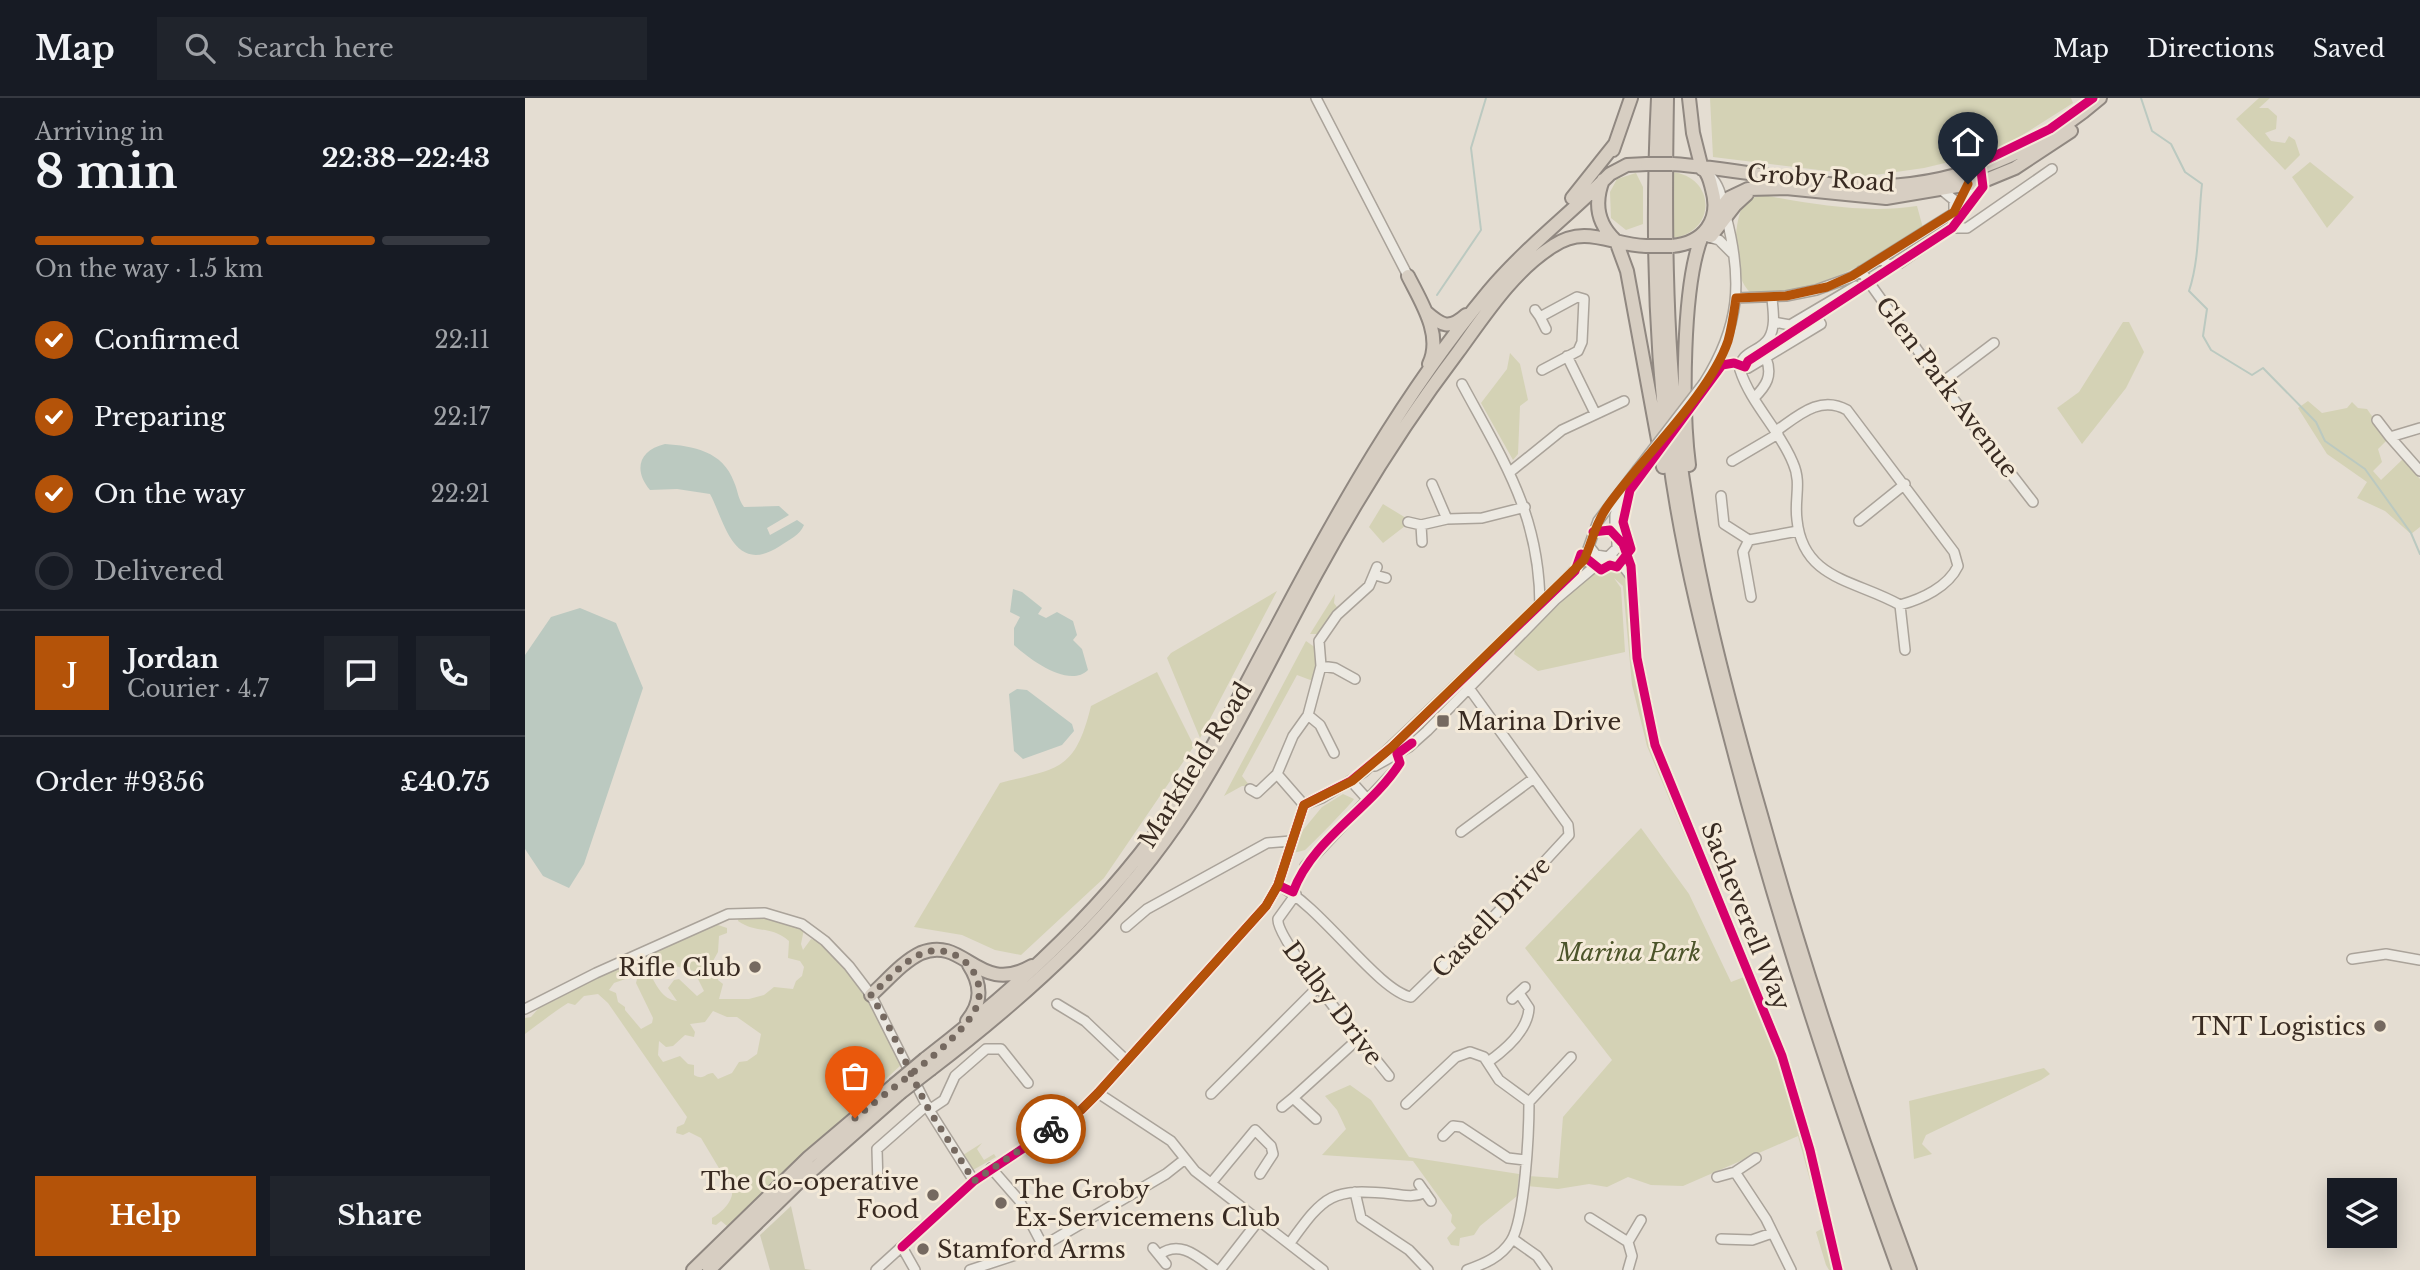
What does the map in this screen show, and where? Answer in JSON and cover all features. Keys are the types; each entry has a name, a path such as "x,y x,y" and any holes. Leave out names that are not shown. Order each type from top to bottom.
{"highway":[{"path":"1631,98 1603,181 1598,211 1601,222 1616,241 1627,271 1684,572 1699,617 1767,876 1836,1097 1899,1270"},
{"path":"1658,98 1653,191 1656,312 1669,457 1699,617"},
{"path":"1667,98 1664,234 1667,325 1679,446 1699,560 1737,732 1802,957 1839,1077 1910,1270"},
{"path":"1689,98 1693,133 1721,212 1695,251 1686,403 1699,560"},
{"name":"Groby Road","path":"1721,212 1741,191 1756,188 1887,198 1943,191 1968,184 2059,130 2100,98"},
{"name":"Groby Road","path":"1704,170 1875,186 1981,175 2015,168 2047,149 2109,98"},
{"path":"1426,312 1441,325 1450,326 1485,296 1515,254 1591,178 1615,144"},
{"path":"1603,181 1619,168 1647,164 1672,164 1704,170"},
{"name":"Markfield Road","path":"928,1064 956,1035 1053,952 1111,890 1179,801 1218,737 1332,525 1413,395 1485,296 1531,246 1603,181"},
{"name":"Markfield Road","path":"694,1270 809,1157 928,1064 1012,1005 1066,956 1108,911 1163,844 1227,743 1367,486 1425,396 1501,295 1538,257 1569,237 1590,234 1616,241"},
{"path":"1616,241 1646,246 1672,246 1705,236"},
{"path":"1408,276 1426,312 1436,346 1413,395"},
{"path":"871,995 922,953 946,950 990,974 1008,975 1019,973 1053,952"},
{"path":"956,1035 979,1001 978,983 967,962"},
{"name":"Markfield Road","path":"709,1270 897,1089"}],"street":[{"path":"1316,98 1408,276"},
{"name":"Groby Road","path":"1882,259 1888,265 1900,263 1952,228 1966,228 2052,169"},
{"name":"Groby Road","path":"1736,298 1772,298 1827,287 1861,271 1955,211 1981,175"},
{"path":"1955,211 1968,184"},
{"path":"1943,191 1954,201 1959,220 1952,228"},
{"path":"1395,750 1403,737 1462,678 1540,607 1584,560 1593,532 1609,504 1704,383 1728,340 1736,298 1732,253 1721,212"},
{"path":"1705,236 1732,253"},
{"name":"Glen Park Avenue","path":"1861,271 1941,383 2033,502"},
{"path":"1774,322 1790,325 1856,286"},
{"path":"1542,370 1578,351 1582,342 1584,299 1577,297 1537,314 1546,329"},
{"path":"1733,461 1777,432 1795,417 1833,402 1847,410 1954,552 1958,566 1953,577 1918,600 1900,605 1865,587 1829,575 1812,561 1799,540 1796,514 1800,486 1794,463 1777,432 1741,375 1740,365 1744,356 1770,337 1774,322 1772,298"},
{"path":"1748,368 1821,324 1814,313"},
{"path":"1941,383 1994,343"},
{"path":"1567,356 1595,413"},
{"path":"1754,398 1768,381 1770,372 1766,358"},
{"path":"1462,384 1510,472 1525,506 1540,573 1540,607"},
{"path":"1510,472 1562,430 1624,401"},
{"path":"2377,420 2420,471"},
{"path":"2390,437 2420,428"},
{"path":"1859,521 1905,484"},
{"path":"876,1270 974,1181 1081,1110 1098,1093 1266,906 1278,885 1304,805 1352,781 1395,750 1409,747 1555,600 1617,548 1615,515 1624,488"},
{"path":"1431,490 1442,503 1447,519"},
{"path":"1721,496 1724,524 1749,540 1798,531"},
{"path":"1408,522 1421,525 1447,519 1482,518 1525,506"},
{"path":"1421,525 1422,542"},
{"path":"1593,532 1605,528 1616,536"},
{"name":"Sacheverell Way","path":"1616,536 1628,554 1636,658 1655,745 1782,1056 1810,1150 1838,1270"},
{"path":"1749,540 1743,552 1751,597"},
{"path":"1589,547 1596,555 1620,562 1631,576"},
{"path":"1255,794 1277,774 1293,736 1308,715 1321,666 1319,641 1328,624 1351,605 1376,571 1387,578"},
{"path":"1540,573 1544,581 1560,586"},
{"path":"1900,605 1905,650"},
{"path":"1321,666 1335,668 1355,679"},
{"path":"1461,832 1534,778 1462,678"},
{"path":"1308,715 1320,725 1333,747"},
{"path":"1403,737 1409,747"},
{"path":"1305,866 1395,770"},
{"path":"1277,774 1304,805"},
{"name":"Castell Drive","path":"1296,894 1372,969 1401,993 1411,997 1573,837 1568,825 1534,778"},
{"path":"1352,781 1368,800"},
{"path":"1126,927 1147,909 1267,843 1291,841"},
{"path":"1278,885 1296,894"},
{"name":"Dalby Drive","path":"1296,894 1274,925 1317,989 1389,1076"},
{"path":"525,1009 596,973 728,914 746,911 783,917 816,933 849,966 871,995 928,1107 974,1181"},
{"path":"2352,959 2386,954 2420,960"},
{"path":"1211,1094 1317,989"},
{"path":"1488,1062 1514,1038 1527,1021 1529,1008 1519,993"},
{"path":"1057,1004 1085,1021 1128,1059"},
{"path":"1069,1006 1087,1018 1128,1059"},
{"path":"1282,1107 1358,1039"},
{"path":"876,1181 877,1149 928,1107 944,1100 954,1076 986,1049 1001,1049 1028,1083"},
{"path":"1406,1104 1456,1057 1470,1052 1488,1062 1499,1080 1529,1102"},
{"path":"1471,1269 1497,1256 1513,1239 1520,1216 1529,1102 1571,1057"},
{"path":"1011,1080 1020,1073"},
{"path":"1098,1093 1171,1141 1185,1158 1212,1182 1324,1270"},
{"path":"1293,1098 1316,1119"},
{"path":"1443,1136 1453,1122 1509,1158 1525,1160"},
{"path":"1212,1182 1255,1130 1271,1146 1273,1154 1271,1163 1260,1174"},
{"path":"970,1270 1043,1246 1166,1174 1185,1158"},
{"path":"1717,1177 1735,1172 1756,1158"},
{"path":"992,1168 1019,1200 1043,1246"},
{"path":"1735,1172 1760,1209 1791,1270"},
{"path":"1290,1243 1319,1205 1338,1194 1355,1192 1414,1196 1425,1192"},
{"path":"1355,1192 1361,1219 1409,1250 1427,1270"},
{"path":"1590,1218 1628,1242 1632,1256 1628,1270"},
{"path":"1166,1265 1156,1252 1181,1248 1218,1270 1259,1220"},
{"path":"1628,1242 1642,1226"},
{"path":"1727,1241 1752,1240 1772,1233"},
{"path":"1513,1239 1537,1256 1547,1270"},
{"path":"902,1247 915,1270"}],"green space":[{"path":"1710,98 2071,98 2073,103 1999,150 1924,168 1868,176 1713,157"},
{"path":"2259,98 2270,98 2259,108 2268,108 2277,116 2276,129 2265,133 2271,141 2285,143 2289,136 2295,140 2300,155 2285,170 2236,119"},
{"path":"2310,162 2354,197 2327,228 2292,177"},
{"path":"1671,172 1686,176 1697,183 1705,205 1697,227 1686,234 1671,238"},
{"path":"1636,173 1643,187 1643,224 1626,230 1611,218 1610,192 1617,179"},
{"path":"1762,195 1820,205 1859,208 1917,206 1923,228 1842,274 1797,289 1751,293 1740,274 1736,234 1741,209 1746,200"},
{"path":"2123,322 2129,322 2144,352 2126,388 2082,444 2057,408 2079,392"},
{"path":"1510,353 1520,364 1528,400 1520,406 1518,454 1513,460 1481,403 1507,369"},
{"path":"2308,401 2322,413 2347,408 2352,402 2358,408 2367,409 2388,439 2378,449 2382,462 2373,471 2381,480 2403,459 2420,479 2420,527 2411,534 2385,511 2357,498 2367,482 2327,454 2298,408"},
{"path":"1383,504 1406,518 1405,526 1383,543 1369,527"},
{"name":"Marina Park","path":"1609,563 1617,564 1628,582 1635,673 1651,744 1748,976 1778,1057 1813,1174 1834,1270 1829,1270 1826,1265 1816,1232 1823,1228 1798,1136 1683,1186 1651,1185 1628,1177 1607,1187 1589,1184 1558,1189 1527,1186 1528,1176 1558,1178 1563,1117 1612,1060 1525,948 1641,828 1689,894 1731,982 1744,977 1647,746 1632,685 1623,586 1614,578 1621,588 1625,652 1538,671 1514,654 1517,643 1589,575"},
{"path":"1277,591 1200,738 1167,658 1171,653"},
{"path":"1335,594 1334,603 1339,610 1317,634 1310,634"},
{"path":"1306,641 1316,648 1318,656 1313,681 1297,675 1242,776 1250,786 1242,786 1224,796"},
{"path":"1157,672 1194,746 1104,878 1021,955 995,950 962,935 914,927 1000,783 1037,774 1062,763 1078,743 1091,706"},
{"path":"1343,794 1354,799 1305,850 1293,853 1303,830 1322,807"},
{"path":"760,915 804,929 801,944 803,950 811,939 824,943 865,991 864,995 894,1046 901,1065 727,1226 721,1221 716,1225 712,1224 712,1218 729,1202 732,1190 701,1138 689,1132 683,1135 676,1133 677,1127 684,1124 687,1117 608,1003 598,994 584,996 575,1005 568,1003 525,1034 525,1018 531,1017 543,1003 556,1000 574,987 622,966 631,973 628,978 614,983 609,990 616,993 618,1002 641,1029 652,1023 653,1018 636,983 639,971 650,974 661,991 672,1000 677,1001 668,988 674,980 679,979 697,996 704,991 694,971 675,966 659,966 649,955 715,924 727,928 727,933 719,936 718,952 713,961 719,971 718,980 723,984 719,999 749,999 764,995 774,987 793,989 802,976 804,967 800,961 788,958 789,941 776,933 745,925 738,921 739,916","holes":["713,1011 727,1017 737,1017 761,1034 757,1054 747,1061 739,1062 732,1073 718,1079 713,1073 697,1077 694,1075 694,1065 688,1064 680,1056 663,1062 658,1055 659,1041 666,1047 673,1046 685,1035 694,1037 695,1032 690,1024 705,1022"]},
{"path":"2044,1068 2050,1074 2041,1080 1926,1135 1922,1144 1932,1154 1914,1159 1909,1101"},
{"path":"1350,1085 1371,1100 1409,1157 1519,1174 1517,1196 1480,1226 1474,1235 1460,1238 1459,1246 1451,1245 1447,1238 1456,1228 1451,1222 1452,1215 1413,1161 1322,1155 1346,1129 1337,1110 1325,1096"},
{"path":"982,1143 977,1149 984,1160 994,1154 996,1157 973,1170 963,1155"}],"shaded area":[{"path":"665,444 706,452 723,463 744,507 779,506 789,515 767,528 770,535 797,520 804,525 802,529 780,546 764,554 751,554 741,550 726,530 710,494 677,489 650,490 642,475 641,462 649,451"},
{"path":"1013,589 1022,592 1042,608 1038,614 1046,618 1057,612 1073,621 1077,635 1073,640 1082,649 1088,670 1080,675 1060,674 1039,664 1014,645 1014,628 1020,617 1010,612"},
{"path":"580,608 616,623 643,688 584,864 569,888 543,876 525,849 525,655 551,617"},
{"path":"1017,689 1027,690 1072,724 1074,731 1062,745 1023,759 1014,751 1009,694"},
{"path":"791,1206 805,1269 812,1270 770,1270 760,1235"}],"waterway":[{"path":"1437,295 1481,230 1471,148 1486,98"},
{"path":"2141,98 2152,131 2171,144 2185,172 2202,184 2197,252 2189,291 2207,309 2203,336 2211,350 2252,375 2263,368 2316,422 2325,441 2365,469 2411,533 2420,554"}],"cycle path":[{"path":"902,1247 974,1181 1081,1110 1098,1093 1266,906 1278,885 1304,805 1351,781 1392,747 1575,571 1581,554 1601,570 1610,565 1617,567 1631,549 1623,522 1630,490 1722,365 1734,363 1745,367 1748,361 1952,228 1983,187 1980,163 2050,129 2093,98"},
{"path":"1593,532 1610,530 1623,544 1631,566 1637,658 1655,745 1782,1056 1810,1150 1838,1270"},
{"path":"1278,885 1293,892 1314,856 1388,780 1400,763 1397,754 1412,743"}],"way so far":[{"path":"855,1118 910,1072 925,1059 956,1035 979,1001 978,983 967,962 946,950 936,949 915,957 871,995 884,1015 903,1055 915,1080 927,1105 929,1110 967,1172 974,1181 1051,1129"}],"place":[{"name":"Marina Drive","path":"1443,721"},
{"name":"Rifle Club","path":"755,967"},
{"name":"TNT Logistics","path":"2380,1026"},
{"name":"The Co-operative Food","path":"933,1195"},
{"name":"The Groby Ex-Servicemens Club","path":"1001,1203"},
{"name":"Stamford Arms","path":"923,1249"}],"route":[{"path":"1051,1129 1081,1110 1098,1093 1266,906 1278,885 1304,805 1352,781 1392,747 1575,571 1584,560 1590,536 1609,504 1704,383 1721,356 1728,340 1736,298 1786,296 1827,287 1852,276 1954,212 1968,184"}]}
